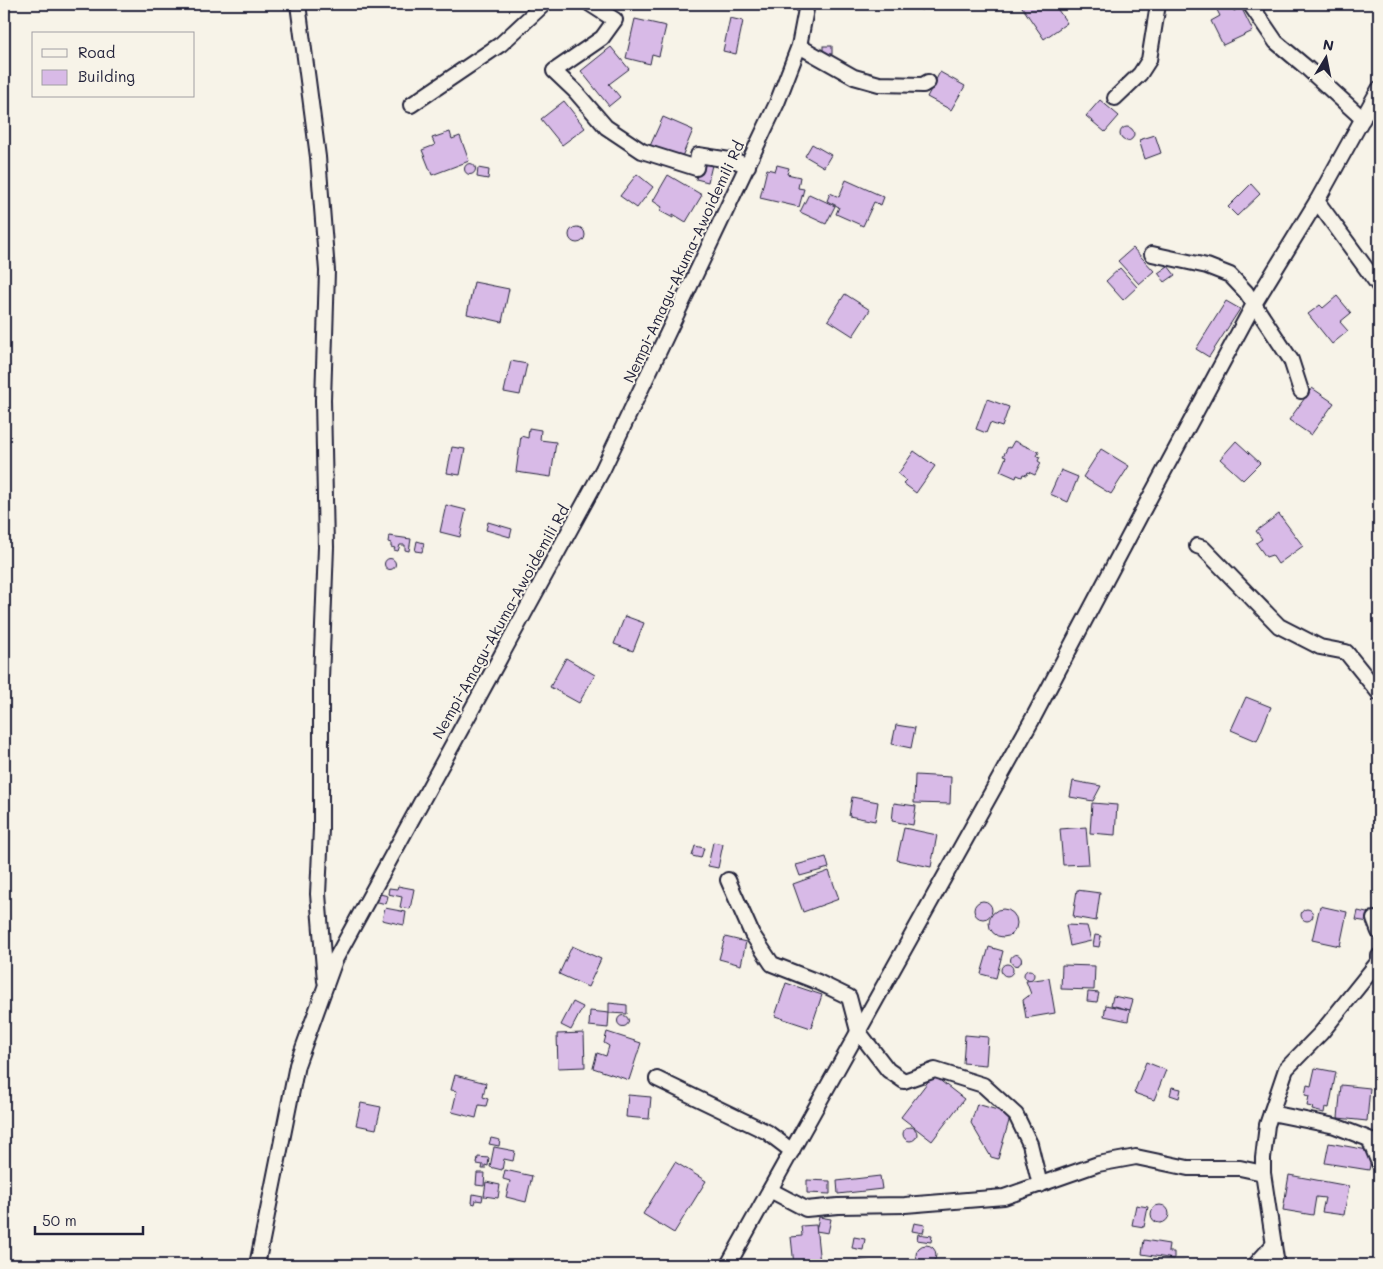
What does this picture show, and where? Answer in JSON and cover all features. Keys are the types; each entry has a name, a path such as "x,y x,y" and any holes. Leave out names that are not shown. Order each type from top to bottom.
{"street":[{"path":"298,4 318,157 327,271 323,400 326,547 321,680 321,819 318,894 325,987"},
{"path":"411,105 501,44 544,4"},
{"path":"590,4 615,20 602,38 554,71 575,91 606,127 642,151 696,168 698,155 736,161 748,166"},
{"name":"Nempi-Amagu-Akuma-Awoidemili Rd","path":"257,1265 297,1066 335,960 604,469 777,103 799,46 807,4"},
{"path":"1115,98 1140,74 1149,60 1158,4"},
{"path":"1250,4 1276,42 1363,118"},
{"path":"799,46 854,77 880,84 923,85 928,82"},
{"path":"728,1265 1032,720 1146,503 1254,304 1317,201 1379,89"},
{"path":"1317,201 1379,286"},
{"path":"1152,254 1207,266 1230,275 1246,292 1291,360 1302,391"},
{"path":"1197,546 1203,548 1279,626 1320,648 1346,652 1379,693"},
{"path":"728,880 752,934 772,964 818,982 849,997 858,1031 888,1070 904,1081 935,1070 983,1086 1016,1115 1030,1144 1040,1185"},
{"path":"1374,918 1379,932"},
{"path":"1277,1265 1263,1173 1266,1125 1286,1069 1321,1033 1352,996 1379,961 1379,956"},
{"path":"658,1079 767,1132 792,1151"},
{"path":"1271,1113 1335,1126 1369,1139 1379,1163"},
{"path":"770,1190 806,1209 838,1206 905,1205 1004,1197 1098,1164 1136,1157 1188,1168 1240,1168 1263,1173"},
{"path":"1255,1265 1274,1244"}],"building":[{"path":"892,4 924,4 922,10"},
{"path":"1020,4 1054,4 1067,23 1044,39"},
{"path":"1230,4 1234,11 1241,7 1253,31 1223,45 1211,21 1220,16 1217,10"},
{"path":"730,18 743,21 736,54 723,51"},
{"path":"635,19 666,26 659,56 652,54 650,64 626,58"},
{"path":"823,46 832,46 832,54 823,54"},
{"path":"611,47 629,69 609,84 620,97 609,106 581,71"},
{"path":"940,72 965,86 951,110 927,97"},
{"path":"1100,100 1119,116 1105,132 1086,116"},
{"path":"564,101 585,128 562,145 541,119"},
{"path":"663,117 693,130 681,159 650,146"},
{"path":"1127,127 1132,129 1134,134 1132,139 1127,141 1122,139 1120,134 1122,129"},
{"path":"450,132 452,139 460,136 469,161 432,175 422,150 435,145 432,138"},
{"path":"1155,135 1161,153 1145,159 1139,140"},
{"path":"812,144 831,155 824,167 805,156"},
{"path":"700,163 712,165 708,182 696,179"},
{"path":"468,164 472,164 475,169 474,173 468,174 465,171 465,167"},
{"path":"777,165 789,168 787,174 800,177 798,188 804,189 799,207 760,198 767,169 775,171"},
{"path":"478,168 489,170 488,179 477,177"},
{"path":"637,174 653,187 637,208 620,196"},
{"path":"668,175 702,195 686,222 673,214 673,218 660,211 662,207 653,201"},
{"path":"846,180 884,197 881,205 874,202 863,226 836,214 839,207 827,201 830,193 839,197"},
{"path":"1251,184 1260,194 1237,216 1228,207"},
{"path":"809,194 835,206 826,224 800,212"},
{"path":"577,227 585,235 577,243 569,235"},
{"path":"1133,248 1154,271 1139,284 1118,261"},
{"path":"1168,266 1175,275 1165,282 1158,273"},
{"path":"1120,268 1137,287 1123,300 1106,281"},
{"path":"474,282 509,289 502,322 467,314"},
{"path":"845,294 870,310 853,336 828,320"},
{"path":"1337,296 1351,313 1340,322 1348,331 1332,344 1308,314 1320,305 1323,308"},
{"path":"1226,301 1240,309 1209,357 1196,349"},
{"path":"511,361 527,364 520,395 504,392"},
{"path":"1312,388 1334,403 1311,435 1289,420"},
{"path":"987,399 1009,407 1002,427 990,423 986,433 976,429"},
{"path":"529,428 541,430 540,440 556,442 551,477 516,472 521,436 528,438"},
{"path":"1014,441 1039,452 1037,456 1040,457 1038,461 1041,463 1035,475 1028,472 1027,475 1023,474 1022,477 1017,475 1016,478 1000,471 1006,457 1003,456"},
{"path":"1236,441 1260,463 1243,480 1220,459"},
{"path":"452,447 465,449 460,475 447,473"},
{"path":"1101,449 1129,466 1111,494 1083,477"},
{"path":"914,451 935,466 916,493 903,483 906,480 898,474"},
{"path":"1061,470 1078,477 1068,502 1050,494"},
{"path":"446,505 466,510 460,537 440,532"},
{"path":"1279,514 1303,546 1278,564 1272,555 1266,557 1256,543 1262,539 1256,531"},
{"path":"488,522 512,529 510,537 486,530"},
{"path":"389,536 411,539 409,551 405,550 405,545 400,545 398,551 394,550 395,548 391,547 391,543 388,542"},
{"path":"417,541 424,543 422,552 415,551"},
{"path":"388,559 392,559 395,564 394,568 388,569 385,566 385,562"},
{"path":"625,616 644,623 633,651 614,644"},
{"path":"566,658 595,675 579,703 550,687"},
{"path":"1246,697 1271,707 1257,741 1231,730"},
{"path":"896,725 915,728 911,748 892,744"},
{"path":"915,775 951,777 950,804 914,803"},
{"path":"1073,781 1101,786 1093,801 1070,797"},
{"path":"852,797 878,802 875,821 849,816"},
{"path":"894,803 916,806 913,825 892,821"},
{"path":"1092,803 1117,805 1115,835 1090,833"},
{"path":"1086,827 1089,864 1063,865 1060,829"},
{"path":"904,828 937,835 931,867 897,860"},
{"path":"713,842 723,844 718,868 708,866"},
{"path":"695,846 704,848 701,858 692,856"},
{"path":"826,857 829,868 800,876 796,865"},
{"path":"829,871 839,899 803,912 793,884"},
{"path":"398,886 414,889 410,909 400,907 402,897 388,894 389,888 397,889"},
{"path":"1077,890 1100,893 1096,921 1073,917"},
{"path":"380,894 388,896 386,904 378,902"},
{"path":"983,901 989,904 992,910 989,916 983,919 977,916 974,910 977,904"},
{"path":"1320,906 1347,912 1340,946 1312,940"},
{"path":"385,908 406,912 404,925 382,920"},
{"path":"1003,909 1013,913 1017,923 1013,933 1003,937 993,933 989,923 993,913"},
{"path":"1305,909 1309,909 1313,915 1309,921 1305,921 1301,917 1301,913"},
{"path":"1358,911 1371,914 1369,922 1356,920"},
{"path":"1066,925 1087,926 1091,941 1070,946"},
{"path":"1095,935 1101,936 1099,947 1093,946"},
{"path":"725,937 746,942 741,965 719,959"},
{"path":"572,946 601,959 588,987 559,974"},
{"path":"989,947 1003,951 996,978 981,974"},
{"path":"1014,955 1018,955 1021,960 1020,964 1014,965 1011,962 1011,958"},
{"path":"1009,964 1012,965 1012,975 1005,976 1002,975 1001,968 1002,965"},
{"path":"1062,965 1095,966 1094,990 1061,989"},
{"path":"1029,970 1034,975 1029,980 1024,975"},
{"path":"1049,978 1055,1013 1026,1018 1023,1000 1031,994 1026,981"},
{"path":"786,983 822,995 811,1028 775,1016"},
{"path":"1088,992 1099,993 1097,1002 1087,1001"},
{"path":"1113,996 1133,1000 1130,1010 1111,1005"},
{"path":"573,1002 583,1007 571,1030 561,1025"},
{"path":"609,1003 627,1005 627,1014 609,1013"},
{"path":"1106,1005 1130,1010 1128,1021 1104,1016"},
{"path":"590,1011 609,1013 608,1028 589,1026"},
{"path":"623,1015 629,1021 623,1027 617,1021"},
{"path":"607,1032 641,1043 629,1080 593,1068 597,1053 606,1056 609,1046 604,1043"},
{"path":"584,1033 585,1067 558,1068 557,1034"},
{"path":"965,1035 988,1037 986,1065 963,1063"},
{"path":"1146,1062 1166,1070 1154,1100 1134,1093"},
{"path":"1315,1068 1336,1072 1329,1108 1325,1107 1324,1113 1312,1110 1313,1107 1307,1106 1309,1096 1305,1095 1307,1085 1311,1086"},
{"path":"455,1075 486,1083 483,1097 488,1099 486,1106 479,1105 476,1118 452,1112 457,1091 451,1090"},
{"path":"933,1075 964,1099 932,1141 901,1117"},
{"path":"1341,1085 1370,1088 1367,1121 1338,1118"},
{"path":"1172,1087 1181,1089 1179,1098 1170,1095"},
{"path":"628,1095 651,1097 649,1119 626,1117"},
{"path":"361,1103 381,1107 376,1129 356,1125"},
{"path":"977,1104 1011,1114 998,1159 991,1157 971,1123"},
{"path":"907,1127 913,1127 917,1134 913,1141 907,1141 903,1137 903,1131"},
{"path":"491,1138 500,1140 499,1146 489,1144"},
{"path":"1329,1143 1373,1151 1369,1170 1325,1163"},
{"path":"494,1147 515,1151 513,1161 504,1159 502,1170 490,1167"},
{"path":"478,1157 489,1158 488,1166 485,1165 485,1169 482,1169 483,1165 477,1164"},
{"path":"675,1162 706,1181 674,1233 643,1214"},
{"path":"505,1170 532,1176 526,1202 506,1197 510,1181 503,1179"},
{"path":"477,1173 485,1173 484,1186 476,1185"},
{"path":"1289,1175 1349,1186 1344,1215 1322,1212 1325,1198 1316,1197 1313,1215 1283,1210"},
{"path":"880,1176 882,1189 838,1194 837,1181"},
{"path":"807,1180 830,1181 830,1194 807,1193"},
{"path":"486,1182 500,1185 498,1198 484,1196"},
{"path":"473,1194 483,1196 482,1201 476,1200 475,1204 472,1203"},
{"path":"1136,1205 1148,1207 1144,1227 1132,1225"},
{"path":"1160,1205 1166,1208 1169,1214 1166,1220 1160,1223 1154,1220 1151,1214 1154,1208"},
{"path":"819,1217 831,1219 828,1233 816,1231"},
{"path":"914,1223 925,1225 923,1233 912,1231"},
{"path":"816,1225 820,1264 794,1265 791,1237 802,1236 801,1226"},
{"path":"918,1234 932,1236 931,1242 917,1240"},
{"path":"854,1237 865,1239 863,1250 852,1248"},
{"path":"1144,1240 1169,1244 1168,1252 1174,1252 1174,1259 1142,1254"},
{"path":"922,1245 930,1245 936,1251 936,1259 930,1265 922,1265 916,1259 916,1251"},
{"path":"854,1260 887,1265 853,1265"},
{"path":"1139,1262 1184,1262 1184,1265 1139,1265"}]}
